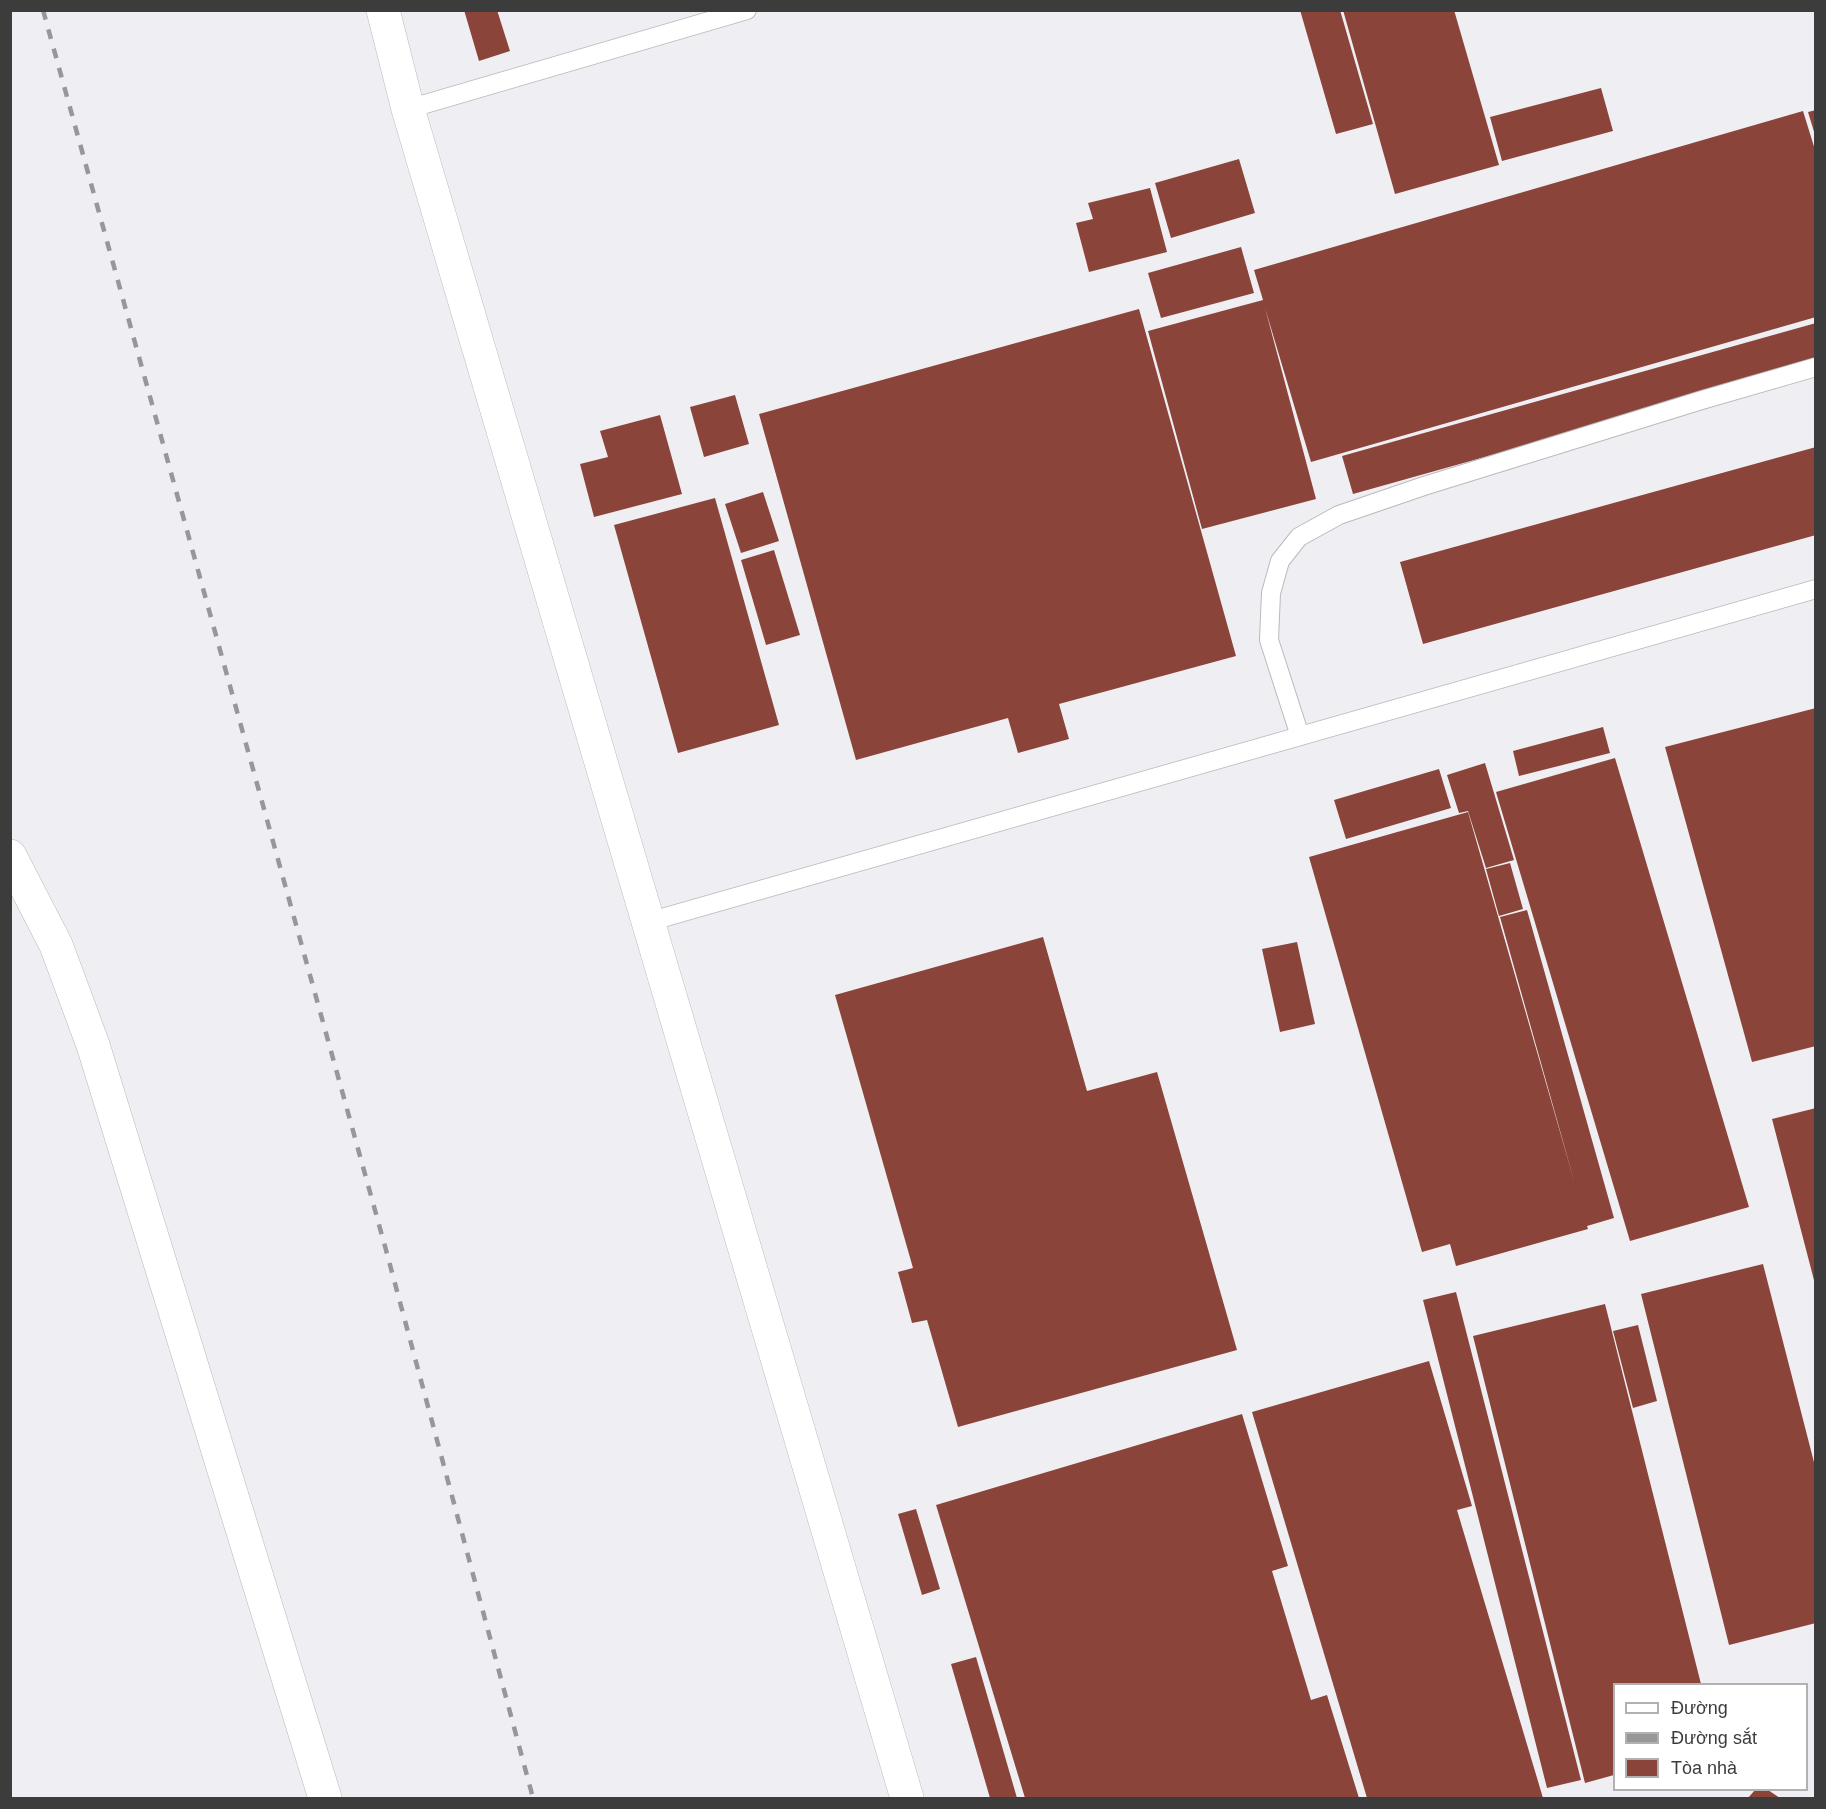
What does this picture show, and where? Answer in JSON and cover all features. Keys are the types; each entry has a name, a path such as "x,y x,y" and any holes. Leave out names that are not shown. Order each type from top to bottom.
{"street":[{"path":"383,10 408,109 907,1798"},
{"path":"10,856 56,945 93,1045 326,1798"}],"lane":[{"path":"408,109 747,10"},
{"path":"1299,736 1269,640 1271,593 1280,561 1299,537 1339,515 1424,486 1702,400 1815,368"},
{"path":"648,922 1815,589"}],"building":[{"path":"464,10 497,10 510,51 479,61"},
{"path":"1300,10 1340,10 1373,124 1336,134"},
{"path":"1343,10 1454,10 1499,165 1395,194"},
{"path":"1601,88 1613,131 1502,161 1490,117"},
{"path":"1816,110 1816,135 1815,135 1808,112"},
{"path":"1803,111 1816,153 1816,317 1311,462 1265,308 1316,499 1202,529 1148,331 1263,300 1254,270"},
{"path":"1239,159 1255,213 1171,238 1155,183"},
{"path":"1150,188 1167,252 1089,272 1076,223 1093,219 1088,203"},
{"path":"1241,247 1254,293 1161,318 1148,273"},
{"path":"1139,309 1236,656 1059,704 1069,739 1018,753 1008,718 856,760 759,414"},
{"path":"1816,323 1816,364 1353,494 1342,456"},
{"path":"735,395 749,444 704,457 690,407"},
{"path":"660,415 682,494 594,517 580,464 608,457 600,431"},
{"path":"1816,447 1816,535 1423,644 1400,562"},
{"path":"763,492 779,541 741,553 725,504"},
{"path":"715,498 779,725 678,753 614,525"},
{"path":"774,550 800,635 766,645 741,560"},
{"path":"1816,708 1816,1046 1752,1062 1665,747"},
{"path":"1603,727 1610,753 1519,776 1513,751"},
{"path":"1615,758 1749,1207 1630,1241 1496,792"},
{"path":"1485,763 1514,860 1486,868 1468,811 1459,813 1447,775"},
{"path":"1439,769 1451,808 1346,839 1334,800"},
{"path":"1468,812 1575,1184 1500,917 1527,910 1614,1218 1587,1226 1588,1229 1456,1266 1450,1244 1422,1252 1309,857"},
{"path":"1510,863 1523,909 1499,916 1486,869"},
{"path":"1043,937 1087,1091 1157,1072 1237,1350 958,1427 927,1320 912,1323 898,1272 913,1268 835,995"},
{"path":"1297,942 1315,1024 1280,1032 1262,949"},
{"path":"1816,1108 1816,1284 1815,1284 1772,1119"},
{"path":"1763,1264 1816,1470 1816,1623 1729,1645 1641,1294"},
{"path":"1456,1292 1581,1780 1547,1788 1423,1300"},
{"path":"1605,1304 1701,1683 1613,1683 1613,1775 1585,1783 1473,1336"},
{"path":"1638,1325 1657,1401 1633,1408 1613,1331"},
{"path":"1429,1361 1472,1506 1457,1510 1543,1798 1367,1798 1252,1412"},
{"path":"1242,1414 1288,1566 1272,1571 1311,1700 1327,1695 1359,1798 1025,1798 936,1505"},
{"path":"916,1509 940,1589 922,1595 898,1514"},
{"path":"976,1657 1017,1798 990,1798 951,1664"},
{"path":"1754,1791 1770,1791 1780,1798 1748,1798"}],"railway":[{"path":"43,10 386,1250 533,1798"}]}
